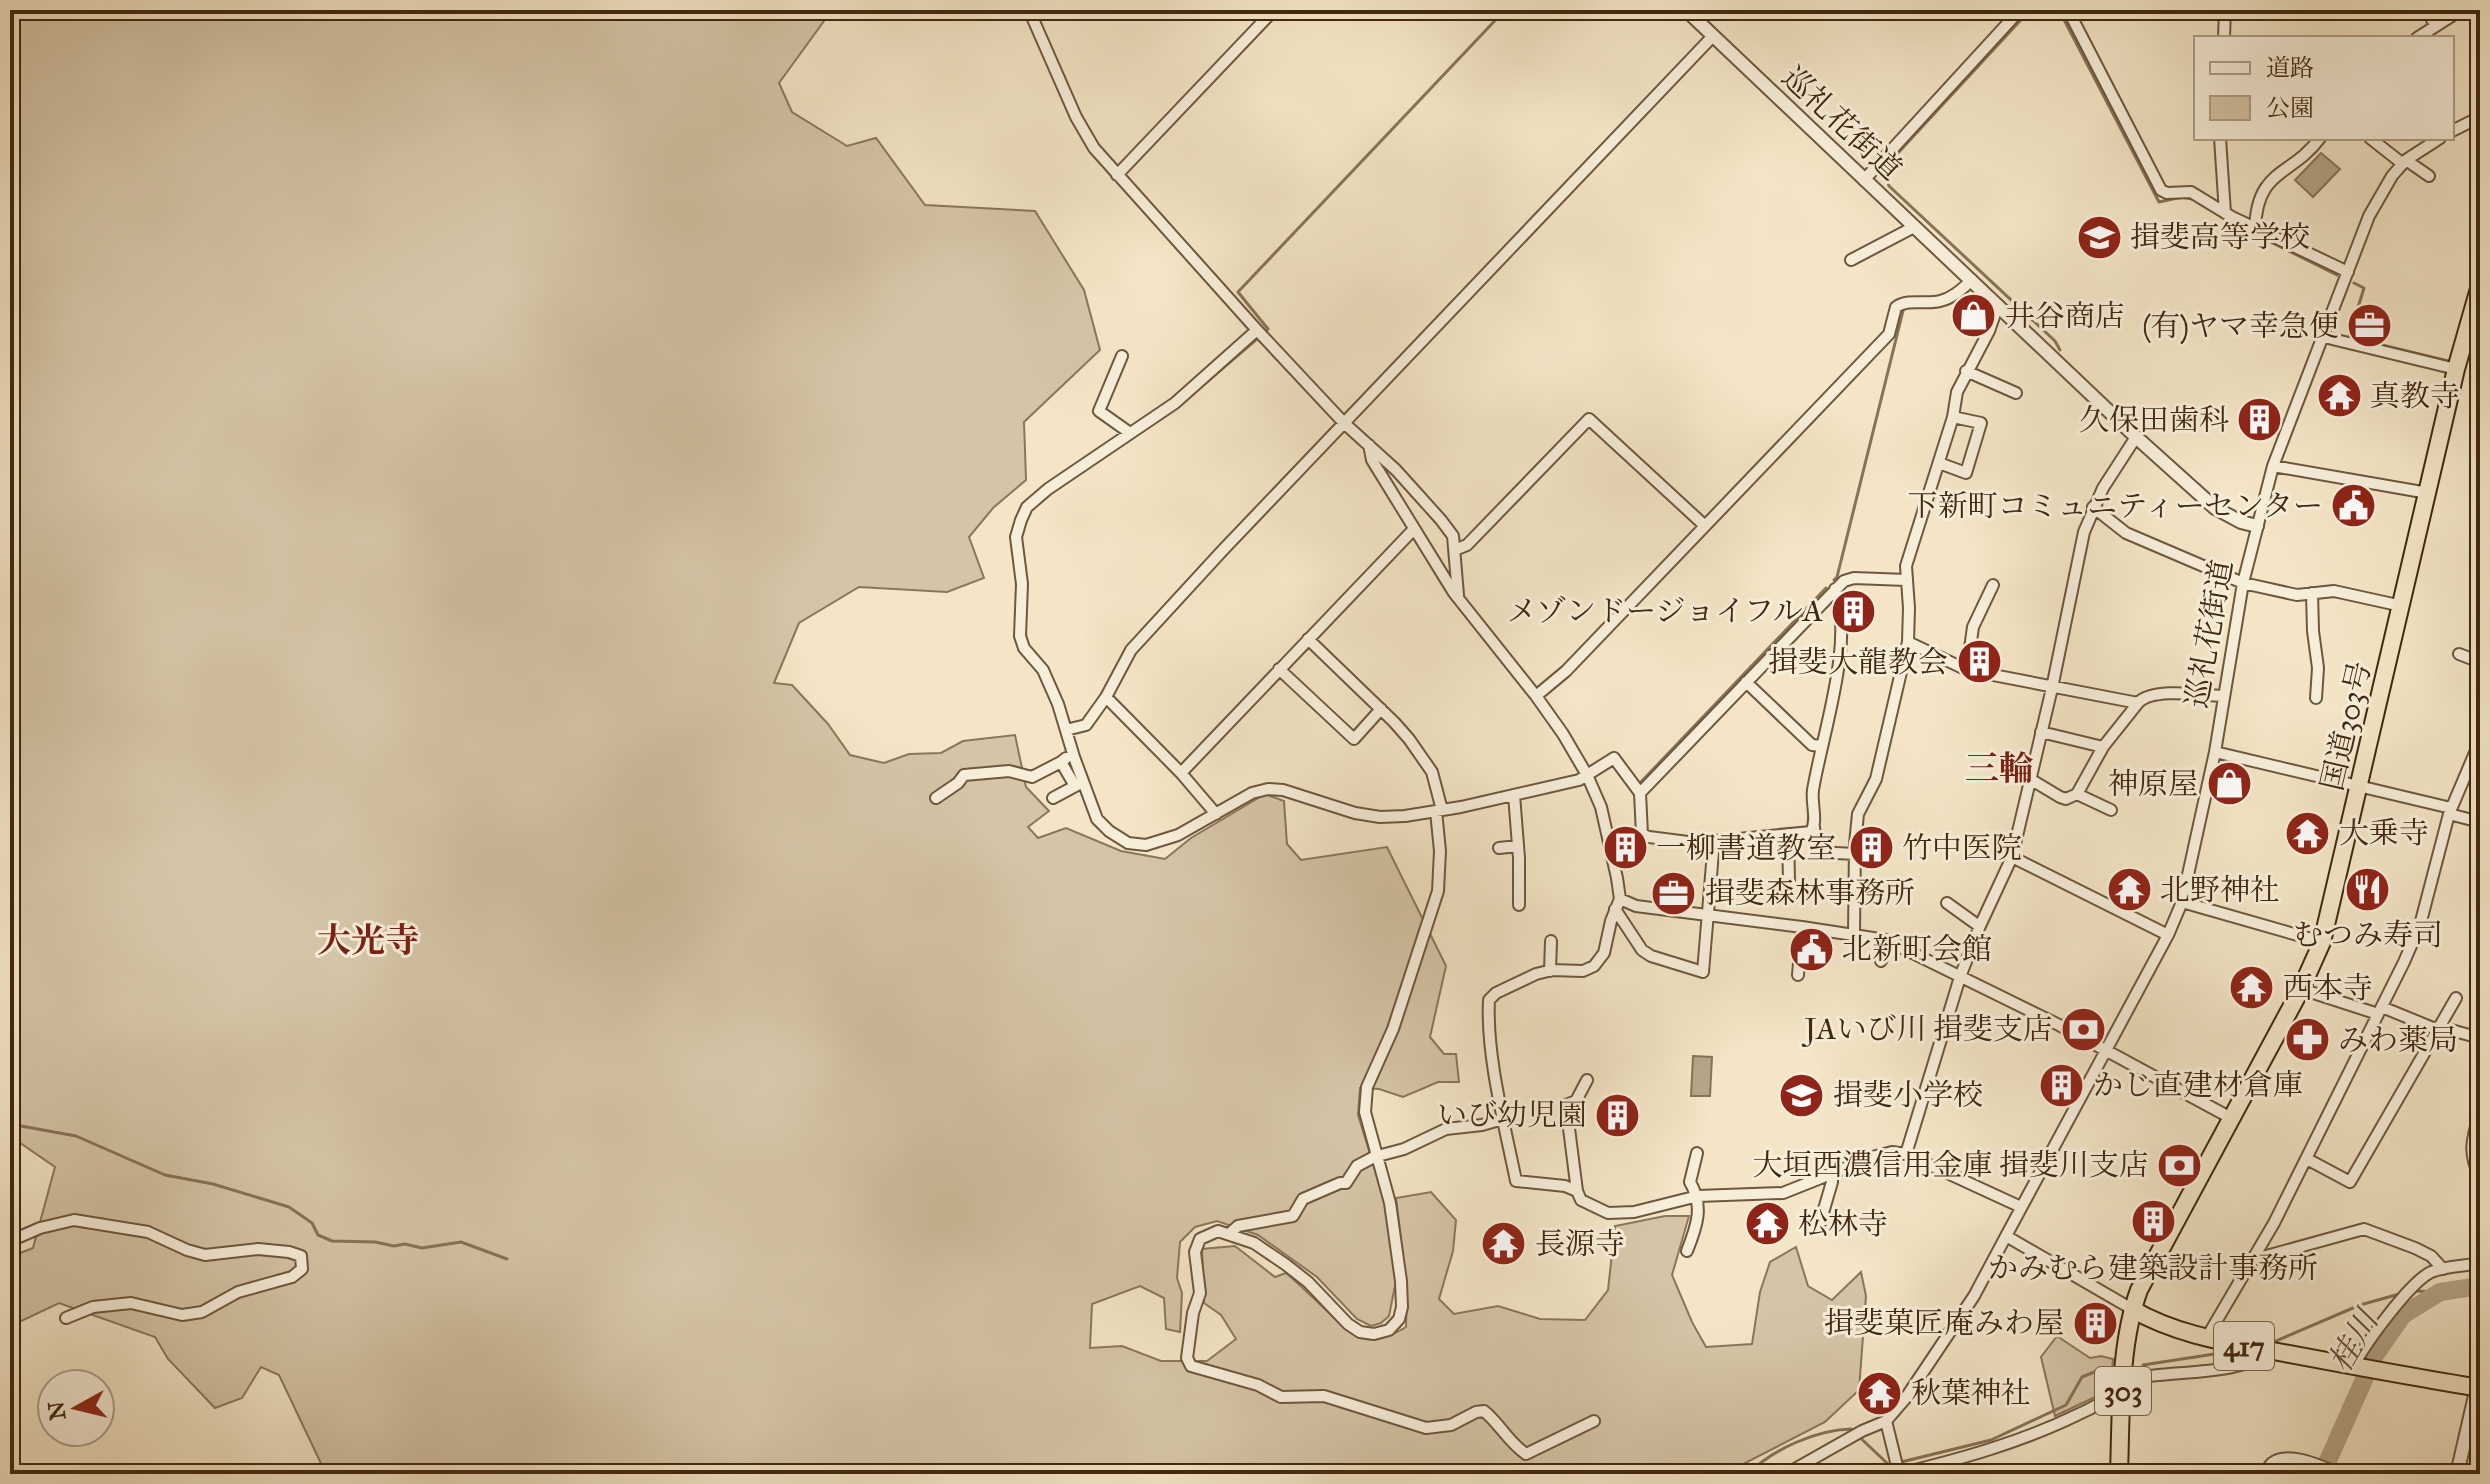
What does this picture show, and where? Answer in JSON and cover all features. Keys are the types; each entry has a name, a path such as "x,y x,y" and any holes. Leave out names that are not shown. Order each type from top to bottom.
{"highway":[{"name":"国道303号","path":"2119,1474 2132,1309 2148,1271 2301,989 2322,942 2456,369 2480,285"},
{"name":"417","path":"2132,1309 2151,1320 2207,1337 2356,1368 2478,1387"}],"street":[{"path":"1029,10 1076,117 1094,148 1257,330 1344,423 1396,470 1453,536 1458,595"},
{"path":"1117,175 1274,10"},
{"name":"巡礼花街道","path":"1686,10 2136,437 2215,508 2241,522 2257,526 2243,583 2215,752 2182,902 2168,935 1974,1296 1905,1399 1886,1421"},
{"path":"1864,180 2020,10"},
{"path":"2068,10 2161,190 2167,193 2191,192 2255,229 2348,272"},
{"path":"2224,36 2225,10"},
{"path":"2420,36 2461,10"},
{"path":"2473,10 2480,17"},
{"path":"1066,730 1086,725 1106,697 1131,650 1713,36"},
{"path":"2454,130 2480,117"},
{"path":"2220,140 2225,213"},
{"path":"2255,229 2256,205 2269,184 2278,172 2294,163 2318,140"},
{"path":"2373,140 2429,176"},
{"path":"2257,526 2273,466 2369,216 2392,176 2405,162 2437,140"},
{"path":"1851,260 1914,227"},
{"path":"1536,696 1566,671 1889,334 1896,307 1902,303 1937,302 1954,296 1972,280"},
{"path":"1854,934 1858,814 1876,779 1908,642 1906,566 1953,417 1957,392 1989,331 1998,305"},
{"path":"1080,785 1066,730 1043,670 1024,648 1020,636 1022,584 1016,537 1027,507 1048,489 1175,403 1257,330"},
{"path":"2324,337 2456,369"},
{"path":"1122,356 1099,411 1130,433"},
{"path":"1966,371 2016,393"},
{"path":"1939,463 1966,473 1981,423 1953,417"},
{"path":"1457,549 1467,545 1589,419 1704,525"},
{"path":"1906,1154 1960,977 1979,926 2012,857 2052,688 2084,532 2093,507 2136,437"},
{"path":"1369,445 1372,460 1466,608 1536,696 1587,775 1601,807 1618,904 1642,950 1651,956 1703,972 1714,840"},
{"path":"2273,466 2428,493"},
{"path":"2093,507 2126,533 2243,583 2297,595 2334,591 2402,606"},
{"path":"1181,773 1414,529"},
{"path":"1640,793 1844,581 1854,578 1906,580"},
{"path":"1967,670 1973,627 1993,585"},
{"path":"1835,589 1842,633 1812,795 1814,827 1817,852 1855,854"},
{"path":"2312,593 2318,668 2316,698"},
{"path":"1308,639 1409,739 1432,772 1439,810 1438,891 1393,1029 1367,1087 1365,1112 1390,1203 1401,1294 1399,1319 1389,1330 1374,1334 1360,1332 1285,1264 1254,1243 1218,1231 1200,1239 1195,1252 1200,1293 1193,1313 1187,1358 1191,1366 1247,1381 1281,1397 1324,1396 1426,1428 1451,1425 1468,1415 1484,1411 1526,1454 1594,1421"},
{"path":"1908,642 1967,670 2138,703"},
{"path":"2459,654 2480,662"},
{"path":"1279,669 1354,739 1381,709"},
{"path":"1746,682 1812,745 1822,746"},
{"path":"2030,779 2066,799 2077,794 2103,747 2143,698 2159,694 2224,696"},
{"path":"1106,697 1181,773 1216,814"},
{"path":"2041,732 2103,747"},
{"path":"2207,1337 2307,1159 2420,925 2450,811 2480,741"},
{"path":"2215,752 2360,787 2480,822"},
{"path":"936,798 964,775 1009,771 1032,777 1073,755"},
{"path":"1061,762 1080,785 1097,819 1109,831 1128,843 1146,845 1178,835 1252,793 1268,789 1283,790 1355,813 1380,817 1439,810 1579,780 1614,758 1640,793 1642,834 1696,843 1811,832 1814,827"},
{"path":"1053,798 1080,785"},
{"path":"2077,794 2111,810"},
{"path":"1514,795 1519,905"},
{"path":"1782,882 1789,881 1788,834"},
{"path":"1499,848 1518,846"},
{"path":"2012,857 2168,935"},
{"path":"2182,902 2322,942"},
{"path":"1947,903 1979,926"},
{"path":"1618,904 1889,941 2059,1025 2231,1118"},
{"path":"1577,1191 1565,1186 1516,1181 1488,1019 1489,1000 1496,993 1536,974 1583,971 1594,966 1604,953 1618,904"},
{"path":"1798,975 1802,927"},
{"path":"1550,971 1551,941"},
{"path":"1881,961 1889,941"},
{"path":"2301,989 2433,1028 2440,1027 2480,1038"},
{"path":"2307,1159 2350,1182 2456,998"},
{"path":"1587,1080 1576,1101 1566,1105 1577,1191 1581,1200 1608,1213 1634,1212 1698,1196 1783,1193 1832,1172 1892,1152 1906,1154 2021,1207"},
{"path":"2480,1112 2471,1155 2480,1176"},
{"path":"1229,1234 1238,1226 1293,1216 1303,1199 1346,1183 1357,1166 1378,1157 1404,1149 1446,1129 1503,1119"},
{"path":"1687,1251 1698,1222 1698,1196 1690,1182 1697,1153"},
{"path":"1820,1223 1832,1172"},
{"path":"10,1241 40,1228 74,1220 148,1232 205,1255 258,1249 301,1256 302,1269 292,1277 248,1287 202,1312 182,1315 131,1303 93,1307 66,1318"},
{"path":"2252,1260 2364,1229 2431,1256 2443,1269"},
{"path":"2006,1236 2132,1309"},
{"path":"2356,1368 2360,1354 2414,1284 2433,1272 2480,1263"},
{"path":"1786,1474 1862,1431 1886,1421 1899,1473 1986,1452 2079,1414 2112,1395 2124,1381 2233,1367 2259,1360 2272,1351"},
{"path":"2457,1474 2478,1387"},
{"path":"2264,1474 2272,1463 2285,1458 2340,1474"}],"green space":[{"path":"10,10 832,10 779,83 792,112 847,146 876,138 925,205 1035,211 1084,290 1100,350 1024,422 1026,480 993,508 969,537 984,578 947,592 859,587 799,623 774,683 792,685 828,724 850,755 884,763 909,754 941,753 963,741 1015,735 1026,787 1049,811 1028,827 1038,838 1066,828 1121,851 1165,859 1191,838 1265,794 1284,801 1287,844 1301,860 1387,847 1446,966 1430,1037 1444,1054 1456,1054 1459,1082 1438,1082 1403,1097 1379,1089 1360,1088 1358,1115 1385,1203 1396,1281 1389,1316 1371,1326 1357,1319 1317,1277 1258,1235 1217,1221 1195,1227 1180,1242 1177,1278 1182,1293 1180,1332 1166,1329 1164,1298 1140,1286 1092,1304 1090,1348 1122,1346 1161,1361 1207,1361 1236,1339 1221,1315 1204,1303 1202,1249 1235,1246 1275,1277 1286,1273 1352,1333 1370,1340 1392,1335 1406,1327 1407,1289 1396,1198 1431,1192 1456,1220 1453,1251 1439,1299 1454,1314 1498,1306 1540,1319 1585,1320 1608,1290 1615,1226 1665,1216 1689,1216 1672,1275 1706,1347 1752,1344 1760,1292 1770,1262 1796,1247 1808,1286 1832,1300 1861,1272 1866,1296 1859,1390 1825,1422 1724,1474 326,1474 279,1375 261,1367 242,1398 215,1408 168,1359 155,1337 59,1303 19,1322 10,1353 10,1257 33,1248 55,1167 10,1136"},
{"path":"2057,1336 2090,1358 2101,1356 2113,1359 2110,1390 2055,1416 2041,1357"}],"shaded area":[{"path":"2321,153 2340,169 2313,197 2295,180"},
{"path":"1693,1056 1712,1057 1710,1096 1691,1096"}],"waterway":[{"path":"1264,333 1268,329 1238,292 1505,10"},
{"path":"2030,10 1897,154 1886,176 1889,186 2055,341 2060,350"},
{"path":"2059,10 2159,202 2182,197 2192,199"},
{"path":"2229,221 2337,275"},
{"path":"2354,283 2364,288 2349,337 2448,361"},
{"path":"1834,580 1903,311"},
{"path":"1182,403 1258,338"},
{"path":"1640,783 1826,588"},
{"path":"10,1124 76,1136 165,1175 213,1184 289,1207 312,1223 318,1235 332,1241 375,1242 394,1246 405,1244 422,1248 461,1242 507,1259"},
{"name":"桂川","path":"2322,1474 2375,1355 2403,1315 2440,1292 2480,1286"},
{"path":"2415,1291 2440,1292"},
{"path":"2269,1344 2360,1305 2403,1293"},
{"path":"2143,1365 2234,1351"},
{"path":"1748,1474 1796,1442 1838,1430 1851,1429 1889,1465 1991,1440 2066,1405 2082,1377 2099,1370 2111,1376"}],"place":[{"name":"揖斐高等学校","path":"2099,237"},
{"name":"井谷商店","path":"1974,316"},
{"name":"(有)ヤマ幸急便","path":"2370,326"},
{"name":"真教寺","path":"2339,396"},
{"name":"久保田歯科","path":"2260,420"},
{"name":"下新町コミュニティーセンター","path":"2354,506"},
{"name":"メゾンドージョイフルA","path":"1854,611"},
{"name":"揖斐大龍教会","path":"1979,662"},
{"name":"神原屋","path":"2229,784"},
{"name":"大乗寺","path":"2308,833"},
{"name":"一柳書道教室","path":"1625,848"},
{"name":"竹中医院","path":"1871,848"},
{"name":"むつみ寿司","path":"2368,889"},
{"name":"北野神社","path":"2129,890"},
{"name":"揖斐森林事務所","path":"1674,893"},
{"name":"北新町会館","path":"1811,949"},
{"name":"西本寺","path":"2252,988"},
{"name":"JAいび川 揖斐支店","path":"2084,1029"},
{"name":"みわ薬局","path":"2307,1040"},
{"name":"かじ直建材倉庫","path":"2062,1085"},
{"name":"揖斐小学校","path":"1802,1095"},
{"name":"いび幼児園","path":"1618,1115"},
{"name":"大垣西濃信用金庫 揖斐川支店","path":"2180,1165"},
{"name":"かみむら建築設計事務所","path":"2153,1222"},
{"name":"松林寺","path":"1767,1224"},
{"name":"長源寺","path":"1504,1244"},
{"name":"揖斐菓匠庵みわ屋","path":"2095,1323"},
{"name":"秋葉神社","path":"1880,1393"}],"district":[{"name":"三輪","path":"1999,768"},
{"name":"大光寺","path":"368,940"}]}
